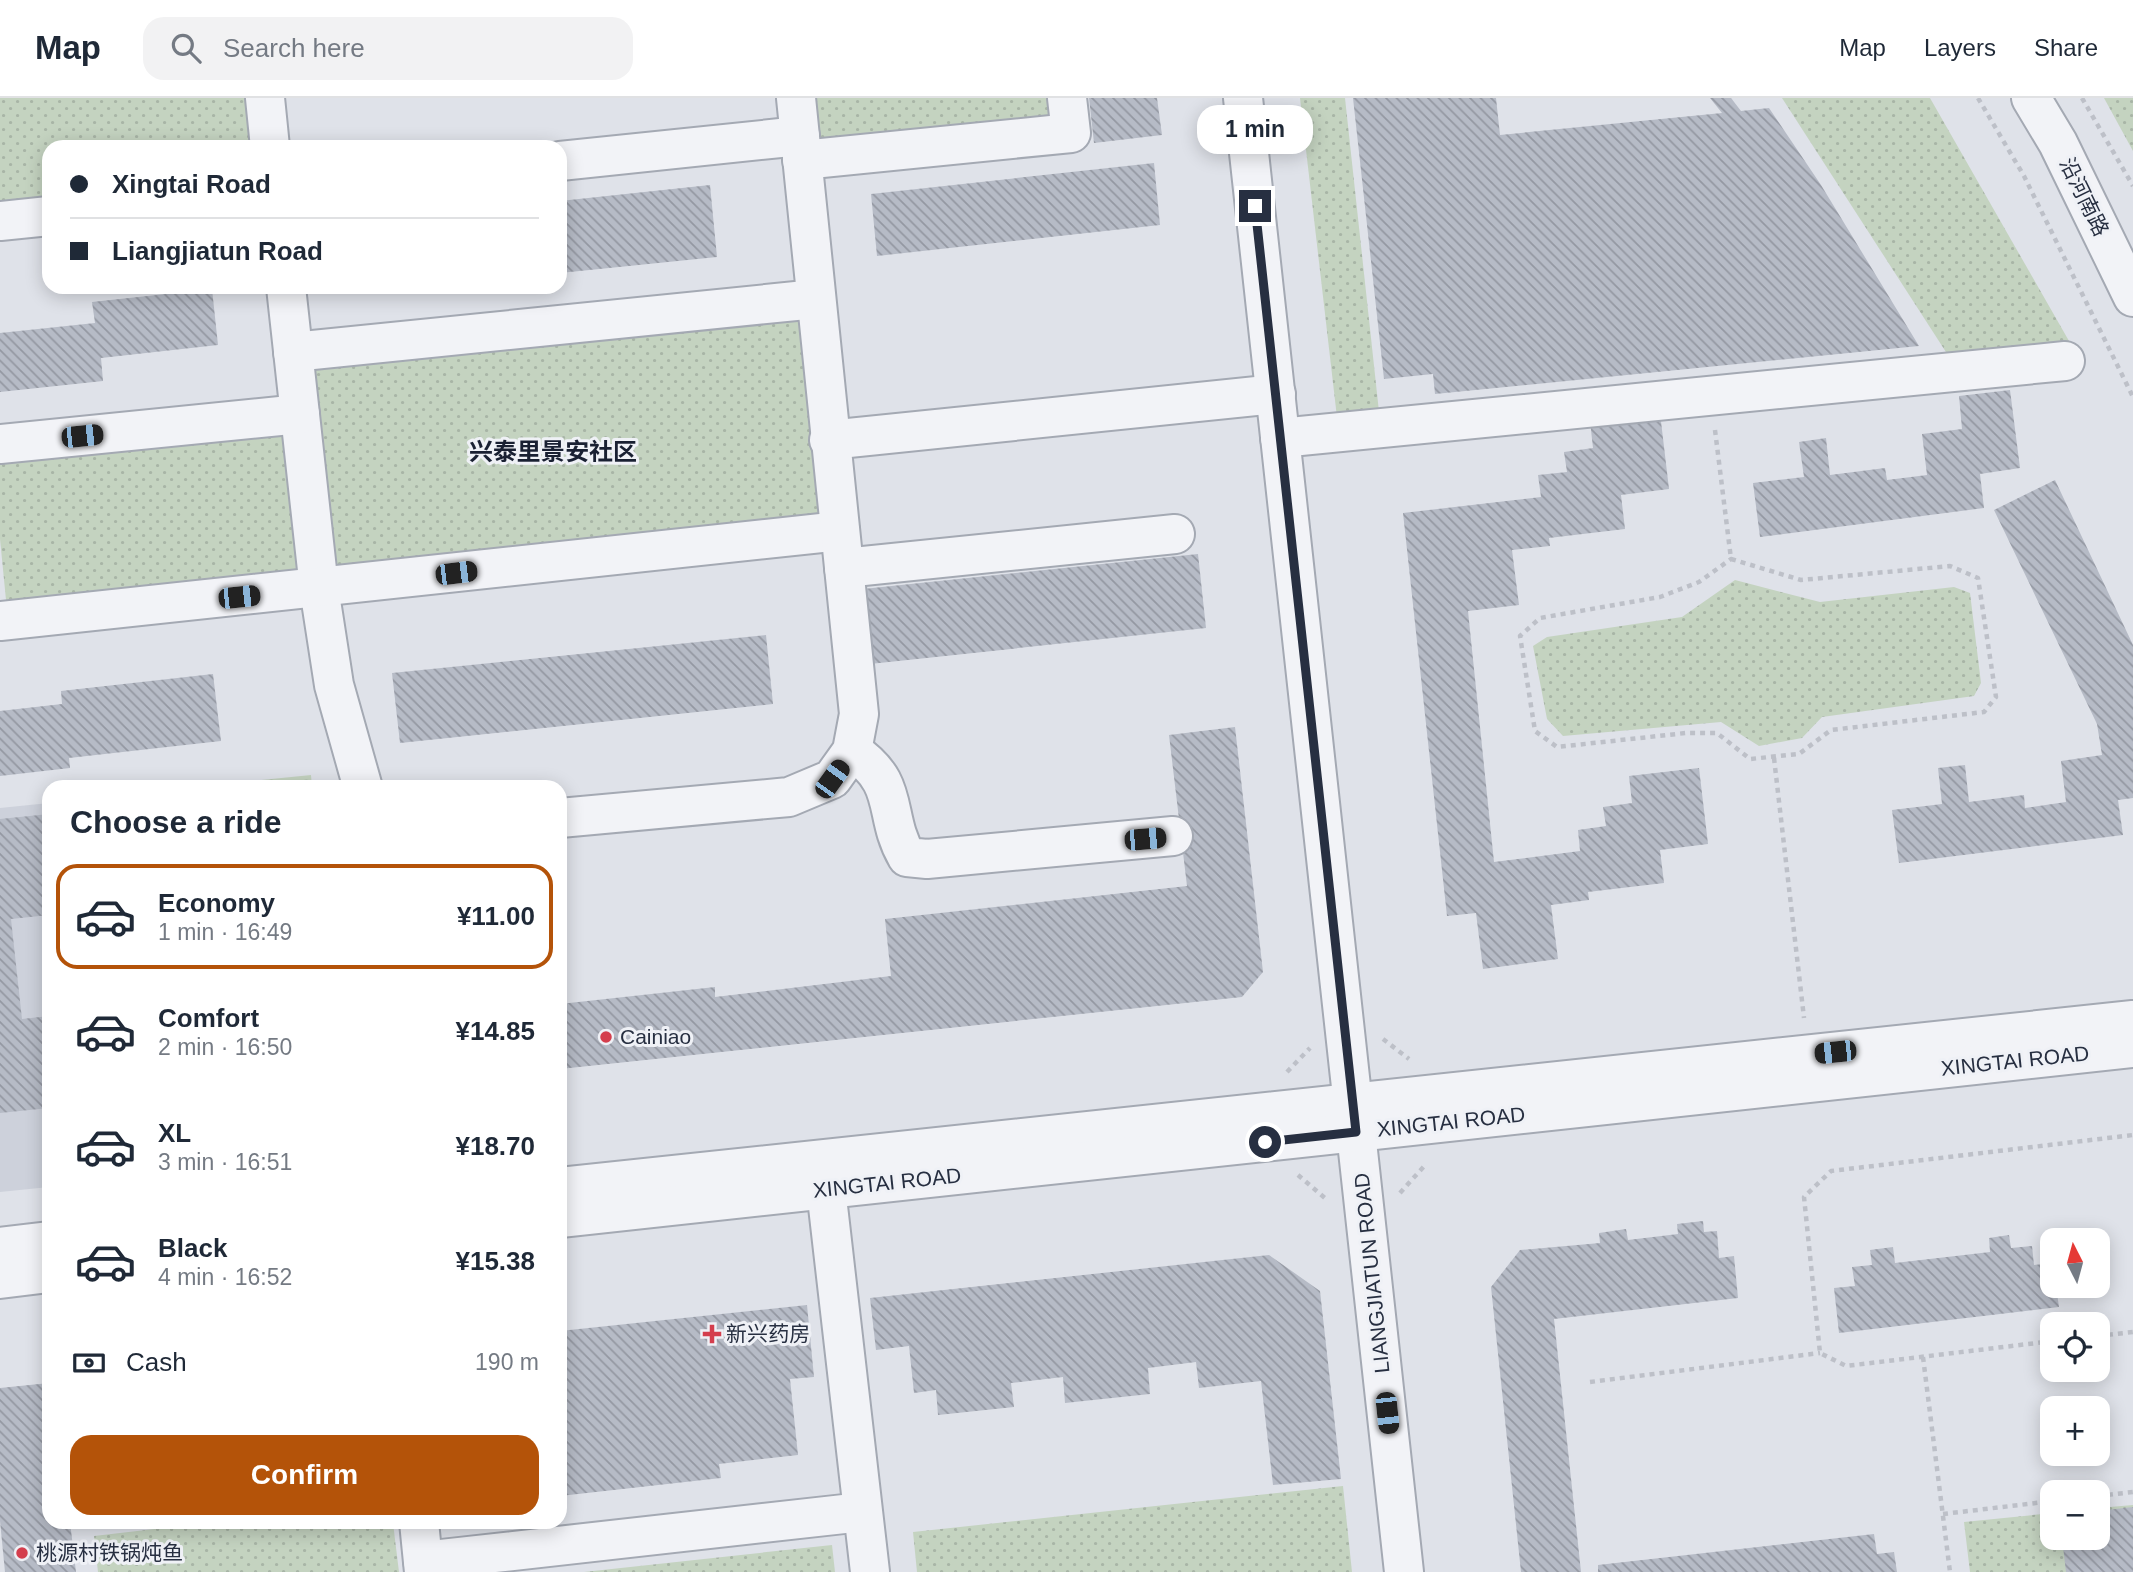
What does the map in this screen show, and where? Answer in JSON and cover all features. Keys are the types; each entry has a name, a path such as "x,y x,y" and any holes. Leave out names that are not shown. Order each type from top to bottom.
{"street":[{"path":"265,98 269,140"},
{"path":"567,817 789,797 832,779 852,751 859,714 796,98"},
{"path":"567,161 1071,133 1067,98"},
{"name":"LIANGJIATUN ROAD","path":"1243,98 1404,1572"},
{"name":"沿河南路","path":"2031,98 2057,143 2133,297"},
{"path":"0,221 42,217"},
{"path":"287,294 319,588 334,685 361,780"},
{"path":"293,352 816,299"},
{"path":"1280,438 1710,398 2065,361"},
{"path":"829,440 1276,394"},
{"path":"0,444 300,414"},
{"path":"0,621 840,531"},
{"path":"844,568 1175,534"},
{"path":"852,751 870,763 885,784 895,817 897,840 907,857 927,859 1172,836"},
{"name":"XINGTAI ROAD","path":"567,1217 825,1189 1808,1055 2133,1020"},
{"name":"XINGTAI ROAD","path":"567,1186 2133,1048"},
{"path":"825,1189 870,1572"},
{"path":"0,1247 42,1242"},
{"path":"0,1279 42,1274"},
{"path":"420,1529 423,1567 862,1512"}],"path":[{"path":"1978,98 2024,177 2133,397"},
{"path":"2082,98 2133,186"},
{"path":"1710,398 1731,559"},
{"path":"1731,559 1801,580 1950,566 1978,578 1996,697 1984,712 1831,730 1799,754 1774,758 1750,759 1717,733 1686,733 1557,747 1535,731 1520,636 1540,618 1660,597 1699,582 1731,559"},
{"path":"1774,758 1808,1055"},
{"path":"1377,1034 1412,1061"},
{"path":"1820,1353 1804,1197 1831,1171 2133,1135"},
{"path":"1397,1197 1423,1164"},
{"path":"2110,1335 2133,1332"},
{"path":"1590,1382 1820,1353 1846,1366 2040,1343"},
{"path":"1923,1357 1950,1572"},
{"path":"2110,1495 2133,1492"},
{"path":"1943,1514 2040,1503"}],"shaded area":[{"path":"42,804 42,1188 0,1192 0,808"}],"green space":[{"path":"0,98 255,98 259,140 42,140 42,211 0,215"},
{"path":"805,98 1058,98 1061,124 811,151"},
{"path":"1300,98 1345,98 1380,421 1338,426"},
{"path":"1782,98 1930,98 2077,355 1955,366"},
{"path":"2104,98 2133,98 2133,151"},
{"path":"809,306 833,527 326,580 303,359"},
{"path":"294,421 308,581 7,610 0,539 0,451"},
{"path":"1735,580 1820,602 1954,587 1970,593 1981,683 1974,696 1822,717 1802,738 1759,746 1721,722 1563,736 1547,719 1533,646 1547,637 1682,617"},
{"path":"311,775 311,780 262,780"},
{"path":"1343,1486 1352,1572 917,1572 913,1532"},
{"path":"2133,1505 2133,1572 1970,1572 1964,1522 2040,1514 2040,1550 2110,1550 2110,1507"},
{"path":"154,1529 394,1529 399,1572 98,1572 94,1536"},
{"path":"832,1545 835,1572 584,1572"}],"building":[{"path":"1089,98 1157,98 1162,135 1094,143"},
{"path":"1353,98 1496,98 1500,135 1722,113 1710,98 1731,98 1741,111 1769,108 1821,185 1919,346 1435,394 1433,374 1384,379"},
{"path":"1154,163 1160,225 877,256 871,194"},
{"path":"710,185 717,257 567,272 567,200"},
{"path":"166,294 213,294 218,345 101,358 103,381 0,392 0,333 95,323 92,302"},
{"path":"2010,390 2020,468 1980,474 1984,508 1760,537 1753,483 1804,477 1799,442 1826,438 1830,475 1885,468 1887,480 1927,475 1922,434 1962,429 1959,396"},
{"path":"1660,413 1669,489 1621,495 1625,529 1549,538 1550,546 1512,550 1519,605 1468,611 1494,862 1580,851 1578,830 1606,826 1603,807 1632,803 1629,776 1699,768 1708,844 1660,850 1664,883 1588,892 1589,900 1551,905 1558,959 1483,969 1476,913 1447,916 1403,513 1541,497 1538,475 1567,472 1564,452 1593,448 1590,421"},
{"path":"2055,480 2133,645 2133,798 2118,800 2123,835 1899,863 1892,810 1942,804 1938,768 1965,765 1969,802 2024,795 2025,808 2066,802 2061,761 2102,755 2097,724 1994,510"},
{"path":"1198,554 1206,628 870,664 863,589"},
{"path":"766,635 773,704 400,743 392,673"},
{"path":"213,674 221,741 69,758 70,768 0,776 0,711 62,704 61,691"},
{"path":"1235,727 1263,972 1242,997 567,1068 567,1003 715,987 715,997 891,976 885,919 1187,886 1169,735"},
{"path":"42,815 42,916 11,919 22,1019 42,1017 42,1109 0,1113 0,819"},
{"path":"1703,1221 1704,1232 1717,1231 1719,1258 1734,1256 1738,1298 1554,1319 1581,1572 1521,1572 1491,1287 1520,1250 1600,1243 1599,1233 1626,1229 1628,1240 1678,1234 1677,1224"},
{"path":"2009,1235 2011,1248 2032,1246 2034,1265 2040,1264 2040,1298 2058,1298 2059,1307 1839,1333 1834,1288 1855,1286 1852,1267 1872,1265 1870,1250 1893,1247 1895,1263 1990,1252 1989,1238"},
{"path":"1269,1255 1320,1291 1341,1479 1273,1485 1261,1381 1199,1388 1196,1362 1148,1368 1150,1394 1065,1403 1063,1377 1011,1383 1014,1407 938,1415 936,1390 914,1393 909,1346 876,1350 870,1298"},
{"path":"807,1305 814,1377 790,1379 798,1455 719,1464 721,1478 567,1495 567,1330"},
{"path":"42,1384 42,1529 71,1529 76,1572 5,1572 0,1521 0,1388"},
{"path":"2133,1507 2133,1572 2066,1572 2063,1550 2110,1550 2110,1510"},
{"path":"1874,1534 1877,1554 1894,1552 1897,1572 1598,1572 1598,1565"}],"place":[{"name":"Cainiao","path":"606,1037"},
{"name":"新兴药房","path":"712,1334"},
{"name":"桃源村铁锅炖鱼","path":"22,1553"}],"district":[{"name":"兴泰里景安社区","path":"553,452"}],"route":[{"path":"1255,206 1356,1132 1265,1142"}]}
